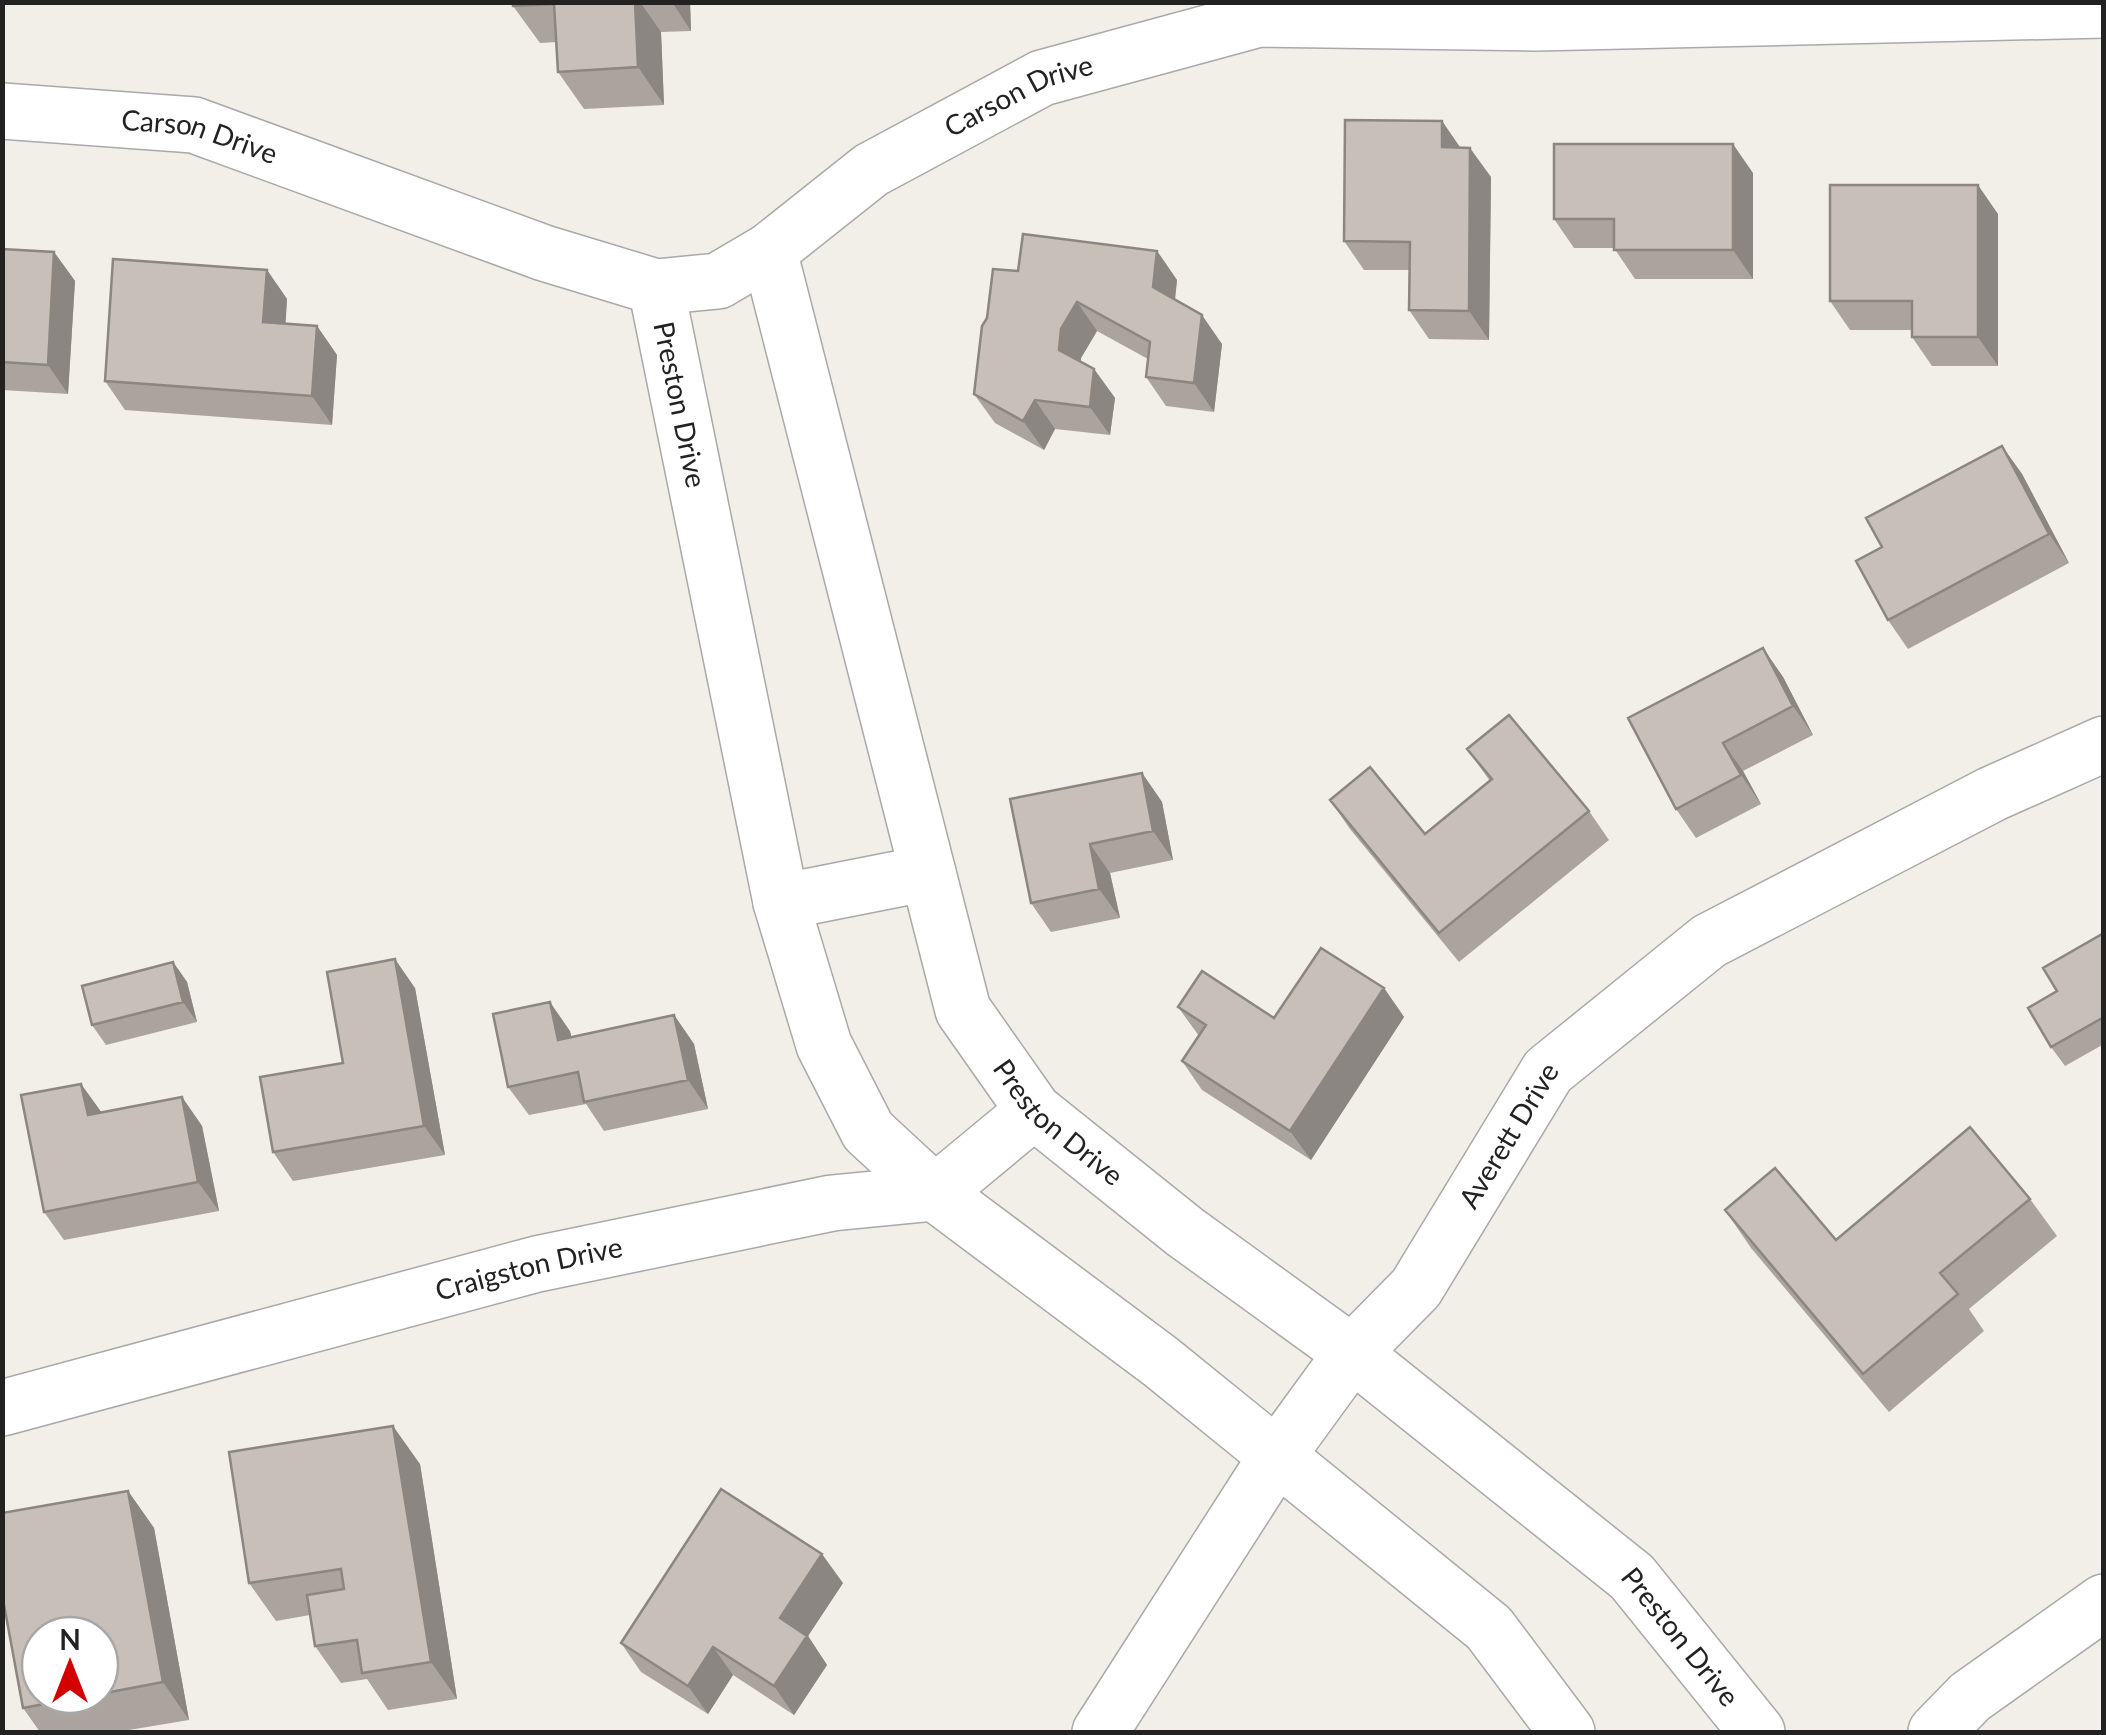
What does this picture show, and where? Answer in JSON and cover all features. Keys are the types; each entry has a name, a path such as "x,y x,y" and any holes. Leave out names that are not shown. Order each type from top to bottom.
{"street":[{"name":"Carson Drive","path":"2,110 194,126 544,253 656,287 718,281 769,251 872,170 1042,78 1258,19 1535,23 1895,8 2104,10"},
{"name":"Preston Drive","path":"769,251 963,1010 1034,1111 1185,1232 1352,1353 1632,1577 1756,1732"},
{"name":"Preston Drive","path":"656,287 781,902 824,1044 868,1131 935,1194 1160,1362 1489,1628 1567,1732"},
{"name":"Averett Drive","path":"1100,1732 1277,1456 1352,1353 1416,1288 1548,1071 1709,940 1992,794 2104,744"},
{"path":"781,902 928,873"},
{"path":"935,1194 1034,1111"},
{"name":"Craigston Drive","path":"2,1408 537,1264 832,1203 935,1194"},
{"path":"1936,1732 1970,1697 2104,1602"}],"building":[{"path":"513,2 635,2 638,67 558,72 554,4 513,6"},
{"path":"1345,120 1442,121 1442,147 1470,148 1469,311 1409,310 1410,242 1344,241"},
{"path":"1554,144 1733,144 1733,250 1614,250 1614,219 1554,219"},
{"path":"1830,185 1978,185 1978,337 1912,337 1912,301 1830,301"},
{"path":"1023,234 1157,251 1153,287 1202,315 1194,383 1146,377 1150,342 1077,302 1061,329 1059,350 1094,369 1090,407 1035,400 1023,421 974,394 993,269 1018,271"},
{"path":"2,249 54,252 48,365 2,362"},
{"path":"113,259 267,270 263,322 317,326 312,396 105,381"},
{"path":"2002,446 2049,534 1888,620 1856,561 1882,547 1866,518"},
{"path":"1763,648 1793,706 1723,743 1741,775 1676,809 1628,718"},
{"path":"1509,715 1589,811 1439,933 1330,800 1370,767 1425,834 1492,779 1467,749"},
{"path":"1142,773 1153,831 1090,844 1099,889 1031,903 1010,799"},
{"path":"2104,933 2104,1017 2051,1047 2028,1008 2057,991 2043,968"},
{"path":"1321,948 1384,988 1290,1131 1182,1061 1206,1025 1178,1007 1202,971 1274,1018"},
{"path":"395,959 424,1126 273,1152 260,1077 343,1063 327,972"},
{"path":"173,962 183,1002 92,1025 82,986"},
{"path":"550,1002 558,1040 674,1015 688,1080 584,1102 578,1072 508,1087 493,1014"},
{"path":"81,1084 88,1115 182,1097 198,1182 44,1212 21,1095"},
{"path":"1970,1127 2030,1199 1940,1273 1958,1294 1863,1374 1725,1210 1775,1168 1836,1240"},
{"path":"393,1426 431,1662 362,1673 357,1640 315,1646 307,1595 344,1589 341,1569 249,1583 229,1452"},
{"path":"721,1489 822,1554 780,1618 807,1636 774,1686 713,1647 688,1686 621,1643"},
{"path":"128,1491 163,1682 120,1690 120,1615 20,1615 20,1692 2,1594 2,1513"}]}
